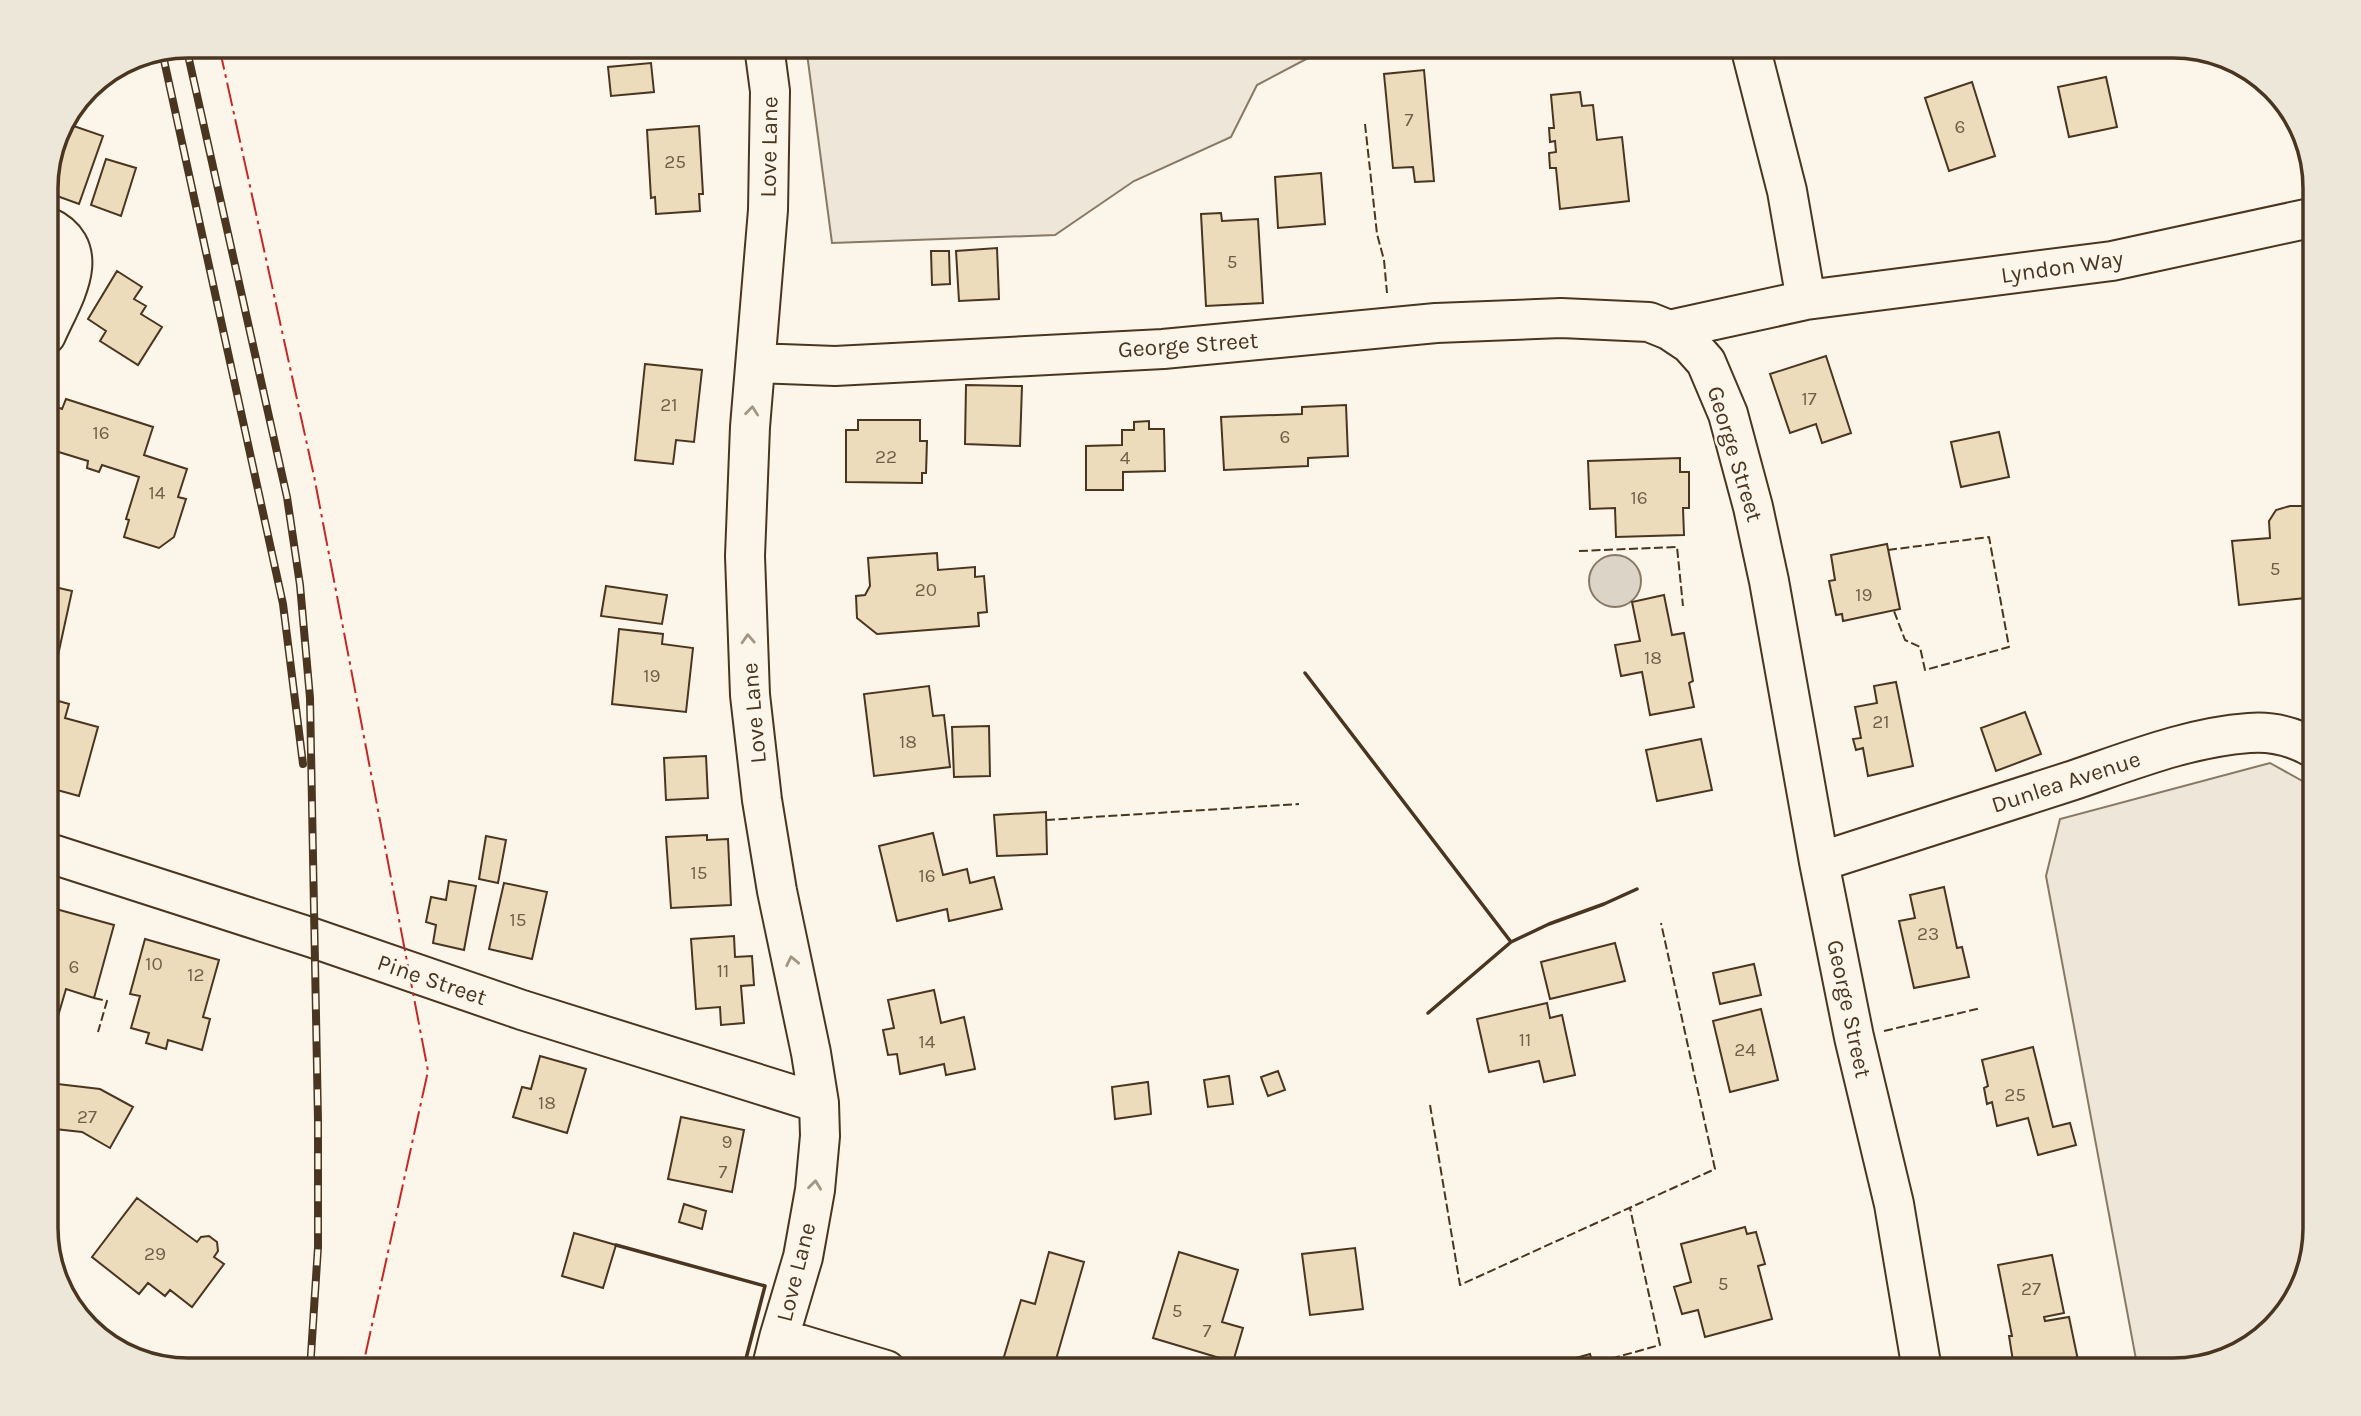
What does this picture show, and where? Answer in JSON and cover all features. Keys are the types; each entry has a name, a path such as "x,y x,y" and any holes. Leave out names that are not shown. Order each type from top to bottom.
{"street":[{"name":"Love Lane","path":"766,58 770,91 768,184 757,363 750,427 745,556 750,695 762,800 777,891 811,1053 819,1103 820,1136 815,1189 803,1257 775,1354"},
{"path":"1753,58 1787,191 1806,300"},
{"name":"Lyndon Way","path":"1669,330 1806,300 2112,261 2303,220"},
{"path":"58,233 72,254 74,268 58,308"},
{"name":"George Street","path":"757,363 835,366 1163,349 1436,323 1561,318 1649,322 1669,330 1690,344 1706,362 1727,414 1745,474 1769,581 1819,862 1854,1037 1894,1204 1916,1358"},
{"name":"Dunlea Avenue","path":"1819,862 2159,752 2250,733 2282,735 2303,742"},
{"name":"Pine Street","path":"58,856 313,938 526,1012 819,1103"},
{"path":"775,1354 803,1358"}],"shaded area":[{"path":"808,58 1308,58 1257,85 1231,137 1134,181 1055,235 832,243"},
{"path":"1615,555 1625,557 1633,563 1639,571 1639,591 1633,599 1625,605 1615,607 1605,605 1597,599 1591,591 1589,581 1591,571 1597,563 1605,557"},
{"path":"2270,763 2303,781 2302,1245 2299,1262 2286,1293 2265,1320 2238,1341 2207,1354 2136,1358 2046,876 2060,819"}],"building":[{"path":"651,63 654,92 611,96 608,67"},
{"path":"1424,70 1434,181 1415,182 1413,167 1393,168 1384,74"},
{"path":"2106,77 2117,127 2069,137 2058,87"},
{"path":"1972,82 1995,156 1949,171 1925,98"},
{"path":"1580,92 1582,106 1593,105 1597,140 1622,137 1629,201 1560,209 1556,168 1550,168 1549,153 1556,152 1555,141 1550,142 1549,128 1554,128 1551,95"},
{"path":"73,126 103,136 79,204 58,196 62,154"},
{"path":"699,126 703,194 699,194 700,211 656,214 655,197 651,198 647,130"},
{"path":"106,159 136,168 121,216 91,205"},
{"path":"1321,173 1325,224 1278,228 1275,177"},
{"path":"1221,213 1222,221 1258,219 1263,303 1206,306 1201,214"},
{"path":"997,248 999,299 959,301 956,251"},
{"path":"931,251 949,251 950,284 932,285"},
{"path":"117,271 142,287 134,299 146,306 141,314 162,327 138,365 100,341 106,331 88,319"},
{"path":"1826,356 1851,433 1822,443 1816,424 1790,433 1770,374"},
{"path":"645,364 702,370 694,442 676,440 673,464 635,460"},
{"path":"966,385 1022,386 1020,446 965,444"},
{"path":"66,399 153,427 144,455 187,469 178,497 186,499 174,537 159,548 124,537 129,520 126,519 139,477 102,465 99,472 87,468 88,461 58,452 58,407 62,409"},
{"path":"1346,405 1348,456 1308,458 1308,466 1224,470 1221,417 1302,414 1302,407"},
{"path":"858,420 920,420 920,441 927,441 926,473 922,473 922,483 846,482 846,430 858,430"},
{"path":"1149,421 1149,429 1164,429 1165,471 1123,472 1123,490 1086,490 1086,446 1122,445 1122,430 1134,430 1134,422"},
{"path":"1999,432 2009,477 1961,487 1951,442"},
{"path":"1680,458 1680,472 1689,472 1689,508 1683,508 1684,535 1616,537 1615,508 1590,509 1588,461"},
{"path":"2303,506 2303,598 2239,605 2232,541 2270,538 2269,521 2276,510"},
{"path":"1887,544 1900,609 1843,621 1842,614 1836,615 1829,581 1835,580 1831,555"},
{"path":"937,553 938,570 975,567 975,577 984,576 987,612 978,613 979,626 877,634 857,618 856,596 865,595 870,586 868,558"},
{"path":"606,586 667,595 662,624 601,616"},
{"path":"58,588 72,591 58,655"},
{"path":"1664,595 1672,635 1684,633 1693,681 1689,683 1694,707 1650,715 1642,672 1621,676 1615,645 1640,641 1632,602"},
{"path":"619,629 663,634 662,644 693,648 686,712 612,704"},
{"path":"1896,682 1913,766 1868,776 1863,748 1856,750 1853,739 1861,738 1855,707 1877,703 1874,686"},
{"path":"929,686 933,716 944,715 950,767 874,776 864,694"},
{"path":"58,701 69,704 65,718 98,727 79,796 58,790"},
{"path":"2025,712 2041,754 1996,771 1981,728"},
{"path":"989,726 990,776 954,777 952,727"},
{"path":"1701,739 1712,790 1657,801 1646,750"},
{"path":"706,756 708,798 666,800 664,758"},
{"path":"1046,812 1047,854 997,856 994,815"},
{"path":"933,833 943,875 967,869 970,883 994,877 1002,909 949,921 947,909 897,921 879,846"},
{"path":"707,835 707,840 728,839 731,905 671,908 666,837"},
{"path":"486,836 506,840 498,883 479,879"},
{"path":"449,881 476,886 464,950 433,943 436,925 426,922 431,897 446,900"},
{"path":"504,883 547,892 532,959 489,949"},
{"path":"1944,887 1957,948 1962,947 1969,977 1914,988 1899,921 1915,918 1910,895"},
{"path":"58,910 114,925 94,998 66,989 58,1016"},
{"path":"734,936 735,957 752,956 754,985 741,986 744,1023 721,1025 720,1007 696,1009 691,939"},
{"path":"145,939 219,960 203,1017 210,1019 202,1050 168,1040 166,1049 146,1043 149,1033 131,1028 140,996 130,994"},
{"path":"1615,943 1625,981 1550,999 1541,962"},
{"path":"1754,964 1761,995 1720,1004 1713,973"},
{"path":"934,990 941,1023 964,1017 975,1069 946,1075 944,1064 900,1074 897,1054 888,1055 883,1030 894,1028 888,1000"},
{"path":"1547,1003 1550,1018 1562,1015 1575,1075 1544,1082 1539,1061 1489,1072 1477,1019"},
{"path":"1761,1009 1778,1080 1730,1092 1713,1021"},
{"path":"2033,1047 2053,1127 2070,1123 2076,1145 2038,1155 2028,1118 1997,1126 1992,1102 1987,1104 1984,1088 1988,1086 1982,1060"},
{"path":"540,1056 586,1069 567,1133 513,1117 522,1087 531,1089"},
{"path":"1278,1071 1285,1090 1268,1096 1261,1077"},
{"path":"1229,1076 1233,1104 1208,1107 1204,1080"},
{"path":"1148,1082 1151,1114 1115,1119 1112,1087"},
{"path":"58,1084 100,1089 133,1107 110,1148 82,1132 58,1129"},
{"path":"681,1117 744,1130 732,1192 668,1179"},
{"path":"137,1198 197,1242 201,1237 209,1236 217,1242 218,1251 214,1257 224,1264 192,1307 170,1290 165,1296 148,1283 139,1294 92,1257"},
{"path":"684,1204 706,1211 702,1229 679,1222"},
{"path":"1745,1227 1747,1234 1756,1232 1765,1264 1758,1266 1772,1319 1705,1337 1698,1310 1682,1314 1674,1287 1691,1282 1681,1244"},
{"path":"574,1233 616,1245 603,1288 562,1276"},
{"path":"1355,1248 1363,1309 1310,1315 1302,1254"},
{"path":"1049,1252 1084,1262 1056,1358 1004,1358 1021,1300 1035,1304"},
{"path":"1179,1252 1238,1270 1222,1322 1243,1328 1234,1358 1220,1358 1153,1338"},
{"path":"2052,1255 2064,1313 2044,1317 2045,1321 2069,1317 2078,1358 2013,1358 2009,1336 2012,1336 1998,1265"},
{"path":"1590,1354 1591,1358 1576,1358"}],"railway":[{"path":"189,58 287,497 300,585 310,698 318,1121 318,1247 311,1358"},
{"path":"164,60 283,604 303,764"}],"fence":[{"path":"1365,124 1377,234 1384,260 1387,293"},
{"path":"1888,550 1989,537 2009,647 1925,670 1920,647 1905,640 1894,611"},
{"path":"1579,551 1677,547 1683,606"},
{"path":"1046,820 1299,804"},
{"path":"1430,1105 1460,1285 1715,1169 1661,923"},
{"path":"94,998 107,1001 98,1032"},
{"path":"1884,1031 1981,1008"},
{"path":"1613,1358 1660,1345 1630,1208"}],"wall":[{"path":"1305,673 1511,942"},
{"path":"1428,1013 1511,942 1637,889"},
{"path":"616,1245 765,1286 746,1358"}],"power":[{"path":"222,58 314,476 428,1071 365,1358"}]}
